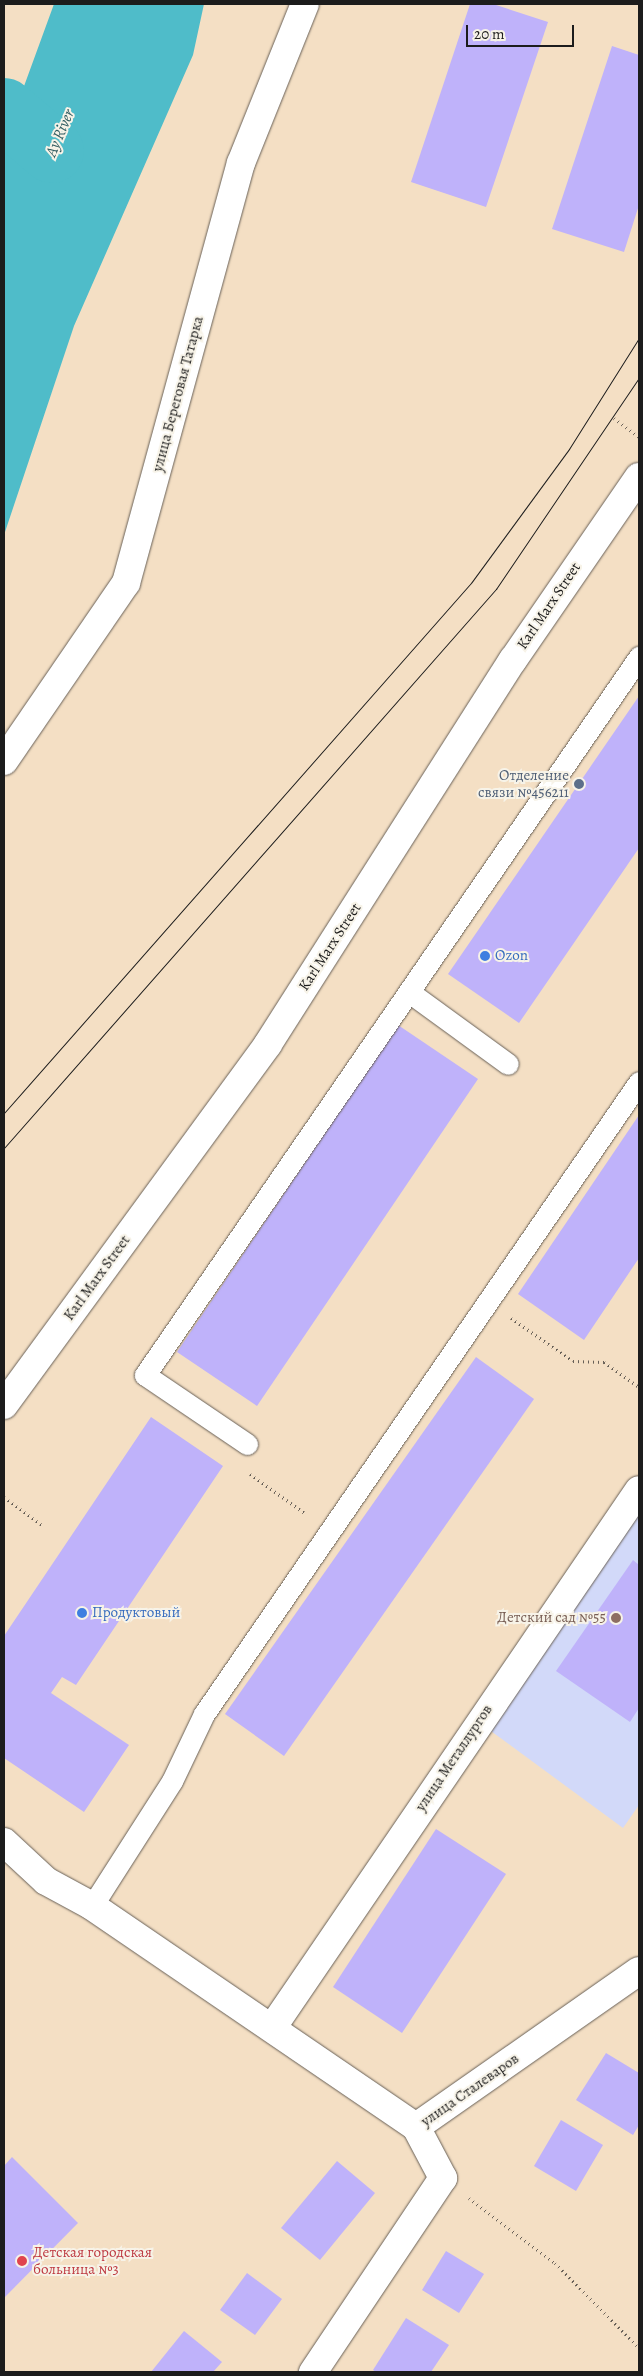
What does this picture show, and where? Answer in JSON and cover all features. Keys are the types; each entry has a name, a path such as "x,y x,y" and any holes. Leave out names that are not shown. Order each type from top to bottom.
{"street":[{"name":"улица Береговая Татарка","path":"4,761 126,583 241,164 305,4"},
{"name":"Karl Marx Street","path":"4,1405 268,1044 513,660 639,477"},
{"name":"улица Металлургов","path":"272,2028 639,1490"},
{"path":"4,1842 46,1881 92,1906 416,2127"},
{"name":"улица Сталеваров","path":"443,2178 416,2127 639,1971"},
{"path":"313,2372 443,2178"}],"lane":[{"path":"247,1444 145,1375 639,657"},
{"path":"409,992 508,1064"},
{"path":"92,1906 172,1782 204,1714 490,1303 639,1082"}],"path":[{"path":"614,418 639,438"},
{"path":"490,1303 573,1361 604,1362 639,1387"},
{"path":"242,1469 331,1532"},
{"path":"4,1498 42,1524"},
{"path":"443,2178 554,2263 639,2348"}],"shaded area":[{"path":"639,1507 639,1805 623,1828 484,1726"}],"water":[{"name":"Ay River","path":"54,4 204,4 193,55 74,326 4,535 4,141"}],"building":[{"path":"470,4 493,4 548,22 486,207 411,182"},
{"path":"612,46 639,55 639,205 624,252 552,229"},
{"path":"639,696 639,848 519,1023 448,974"},
{"path":"398,1025 478,1079 257,1406 177,1352"},
{"path":"639,1115 639,1258 584,1340 518,1294"},
{"path":"476,1357 534,1399 284,1756 225,1714"},
{"path":"151,1417 223,1466 76,1685 62,1677 51,1693 129,1745 84,1812 4,1758 4,1636"},
{"name":"Детский сад №55","path":"633,1560 639,1565 639,1708 630,1722 556,1671"},
{"path":"436,1829 506,1874 402,2033 333,1987"},
{"path":"606,2053 639,2073 639,2125 633,2135 576,2100"},
{"path":"561,2120 603,2145 576,2191 534,2166"},
{"name":"Детская городская больница №3","path":"12,2157 78,2223 4,2298 4,2166"},
{"path":"337,2161 375,2193 320,2260 281,2228"},
{"path":"446,2251 484,2274 459,2313 422,2290"},
{"path":"247,2273 282,2299 255,2335 220,2310"},
{"path":"406,2318 449,2345 431,2372 376,2372 373,2370"},
{"path":"184,2331 222,2362 213,2372 151,2372"}],"waterway":[{"name":"Ay River","path":"4,110 52,151"}],"tram line":[{"path":"4,1113 471,583 569,449 639,338"},
{"path":"4,1148 496,589 639,378"}],"place":[{"name":"Отделение связи №456211","path":"579,784"},
{"name":"Ozon","path":"485,956"},
{"name":"Продуктовый","path":"82,1613"},
{"name":"Детский сад №55","path":"616,1618"},
{"name":"Детская городская больница №3","path":"22,2261"}]}
